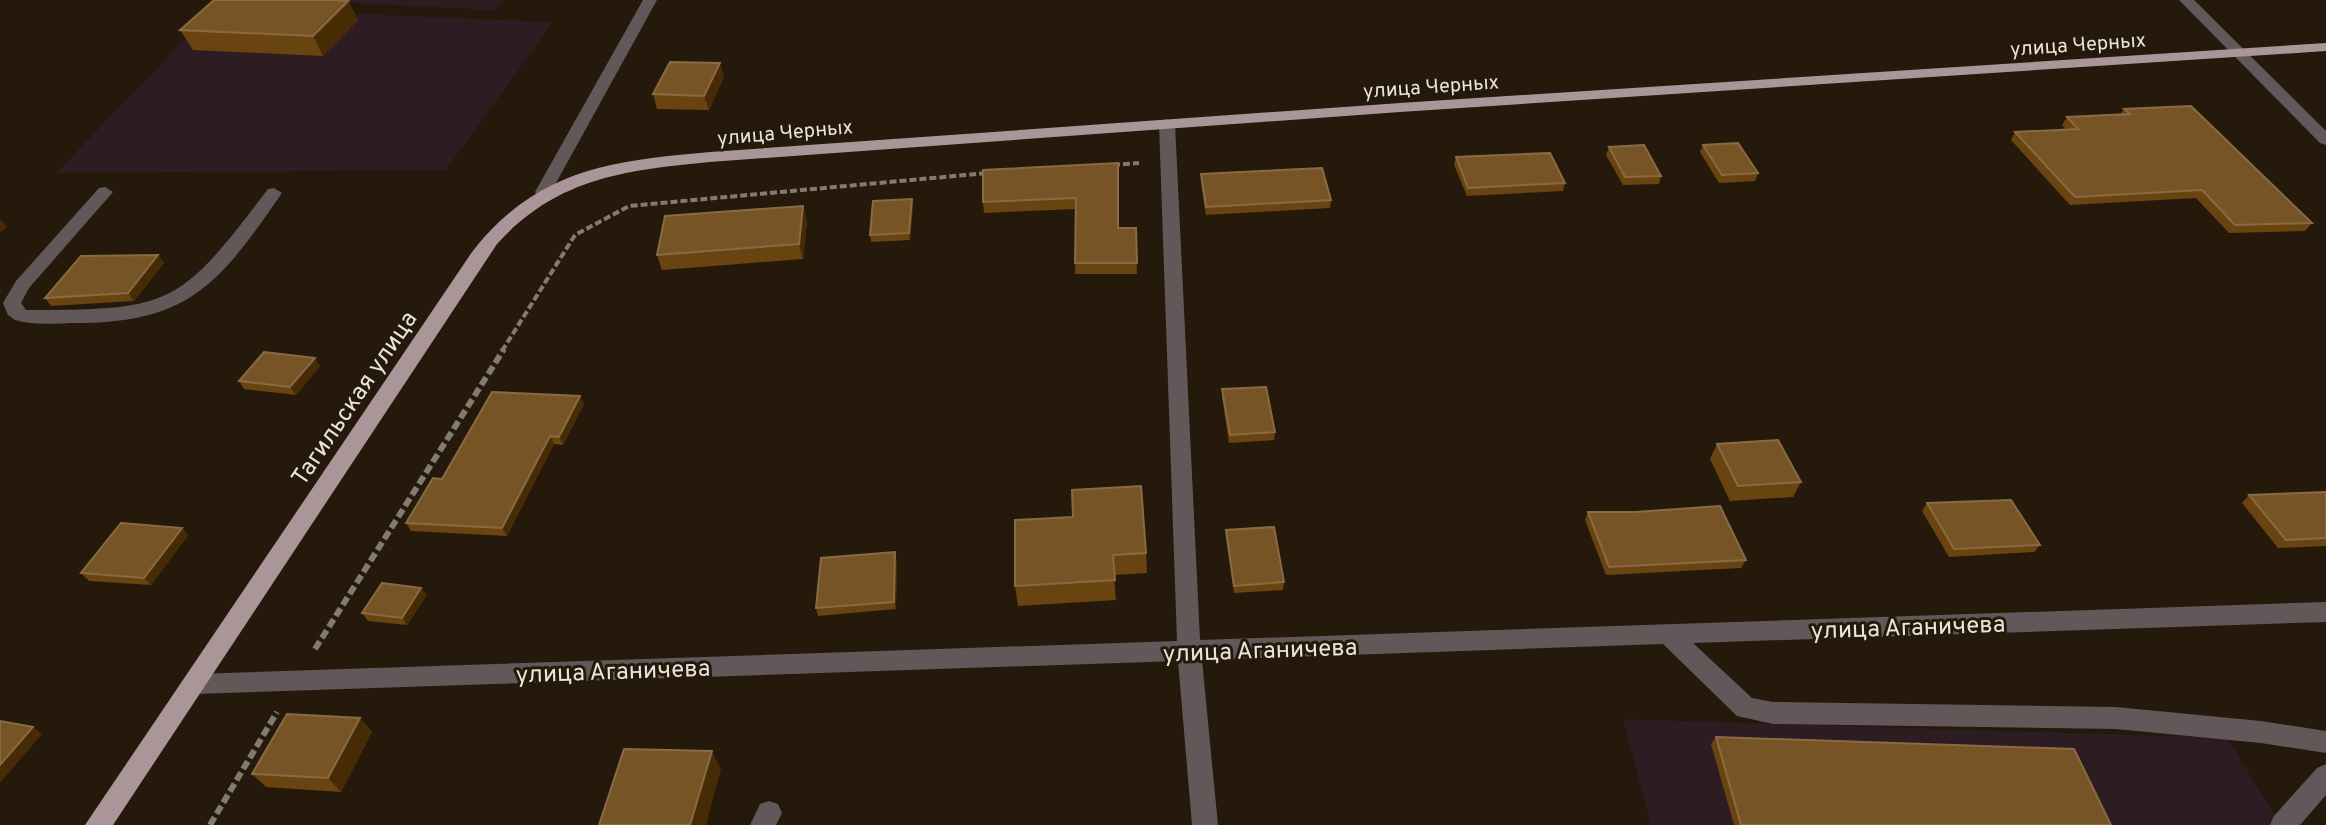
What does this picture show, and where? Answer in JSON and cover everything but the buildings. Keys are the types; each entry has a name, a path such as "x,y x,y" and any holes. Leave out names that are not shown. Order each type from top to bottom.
{"main road":[{"name":"улица Черных","path":"543,192 592,175 640,166 1167,124 2326,47"},
{"name":"Тагильская улица","path":"98,825 457,291 474,259 543,192"}],"street":[{"name":"Тагильская улица","path":"543,192 650,0"},
{"path":"2186,0 2326,140"},
{"path":"1167,124 1189,652 1205,825"},
{"path":"105,192 22,285 12,303 15,311 22,316 126,315 179,298 195,288 214,268 274,193"},
{"name":"улица Аганичева","path":"195,684 2326,612"},
{"path":"1669,635 1746,708 1759,711 2116,718 2261,732 2326,742"},
{"path":"2283,825 2326,776"}],"path":[{"path":"1106,165 1168,161"},
{"path":"210,825 295,681 575,235 629,206 998,172"}],"shaded area":[{"path":"294,0 504,0 495,10"},
{"path":"215,8 553,22 446,170 56,173"},
{"path":"1623,719 2227,738 2281,825 1651,825"}]}
